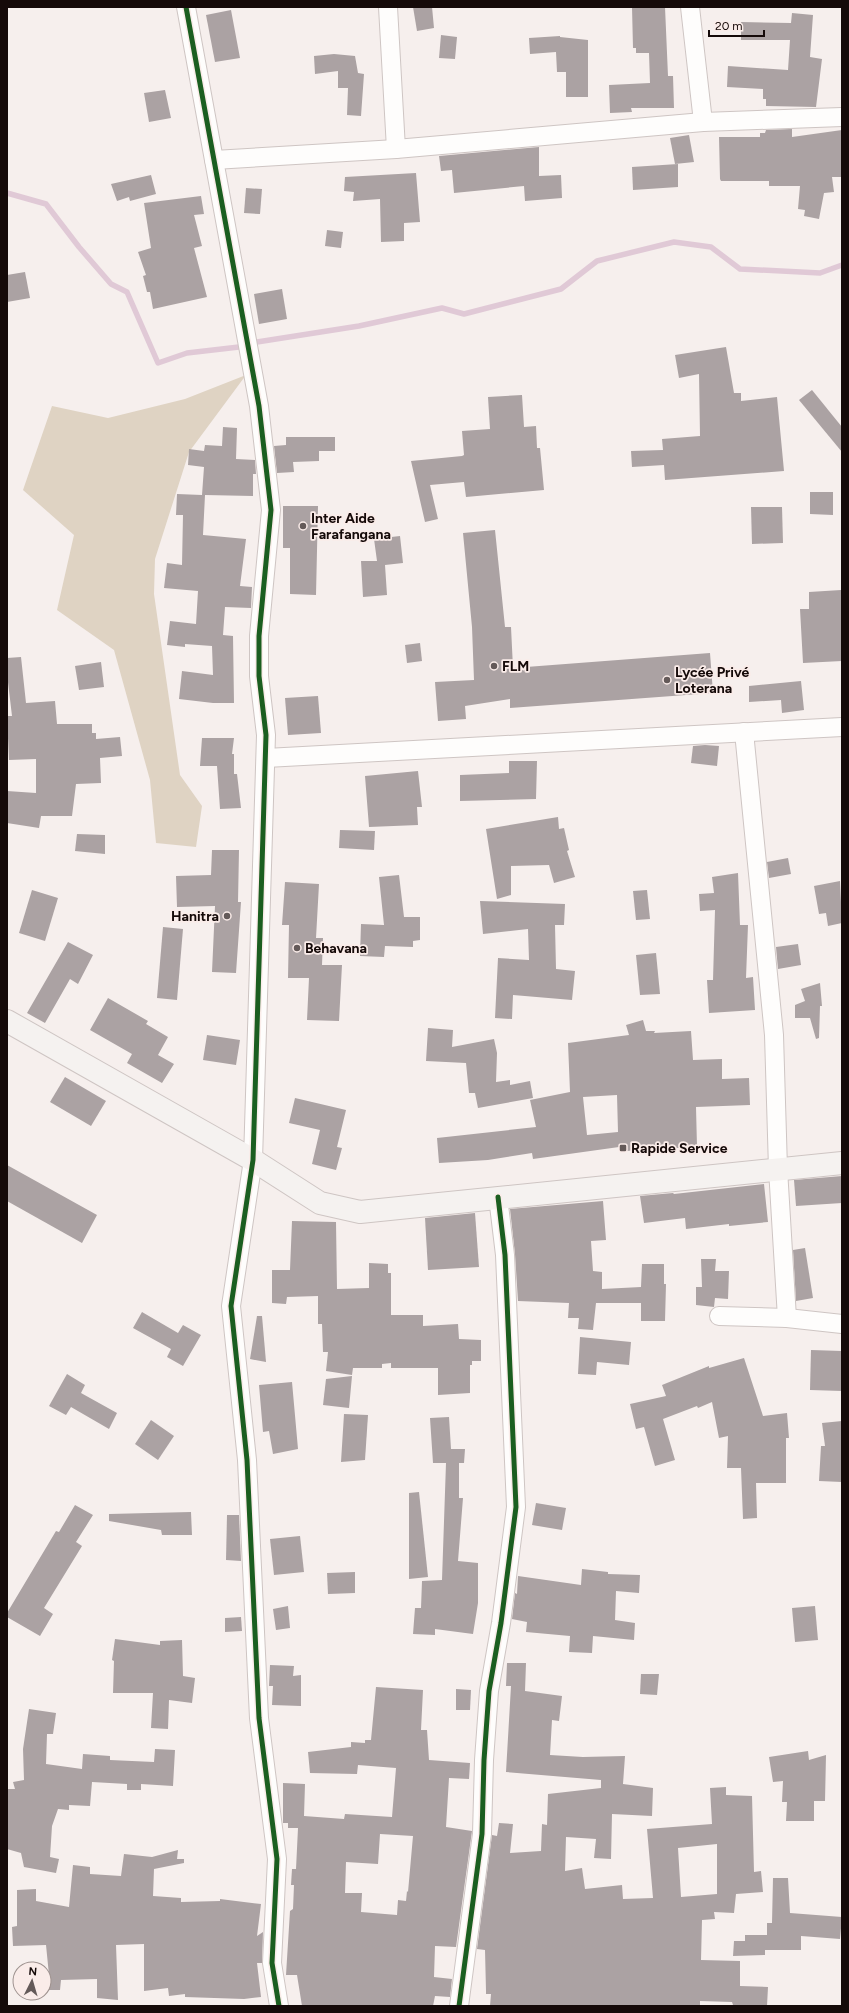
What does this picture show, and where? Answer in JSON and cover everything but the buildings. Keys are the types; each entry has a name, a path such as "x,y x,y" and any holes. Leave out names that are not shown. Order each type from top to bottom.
{"main road":[{"path":"7,1021 253,1160 320,1204 360,1212 778,1168 842,1163"}],"street":[{"path":"186,7 259,406 271,510 259,636 259,676 264,706 266,758 253,1160 231,1306 247,1460 259,1718 277,1859 272,1963 279,2006"},
{"path":"388,7 396,150"},
{"path":"690,7 703,122"},
{"path":"214,160 396,150 703,122 842,116"},
{"path":"266,758 842,727"},
{"path":"744,732 774,1035 778,1168 788,1318"},
{"path":"459,2006 482,1834 484,1760 489,1691 501,1623 516,1507 505,1254 498,1197"},
{"path":"719,1316 788,1318 842,1324"}],"shaded area":[{"path":"246,375 189,452 155,559 154,594 180,775 202,806 196,847 156,843 150,780 114,650 57,610 74,535 23,490 52,406 108,418 185,399"}],"waterway":[{"path":"7,193 46,204 79,247 111,284 127,292 158,363 187,353 239,347"},
{"path":"257,342 359,326 442,308 464,314 561,289 597,261 674,242 711,247 740,269 820,273 842,265"}],"cycle path":[{"path":"186,7 259,406 271,510 259,636 259,676 266,735 253,1160 231,1306 247,1460 259,1718 277,1859 272,1963 279,2006"},
{"path":"459,2006 482,1834 484,1760 489,1691 501,1623 516,1507 505,1255 498,1197"}],"place":[{"name":"Inter Aide Farafangana","path":"303,526"},
{"name":"FLM","path":"494,666"},
{"name":"Lycée Privé Loterana","path":"667,680"},
{"name":"Hanitra","path":"227,916"},
{"name":"Behavana","path":"297,948"},
{"name":"Rapide Service","path":"623,1148"}]}
